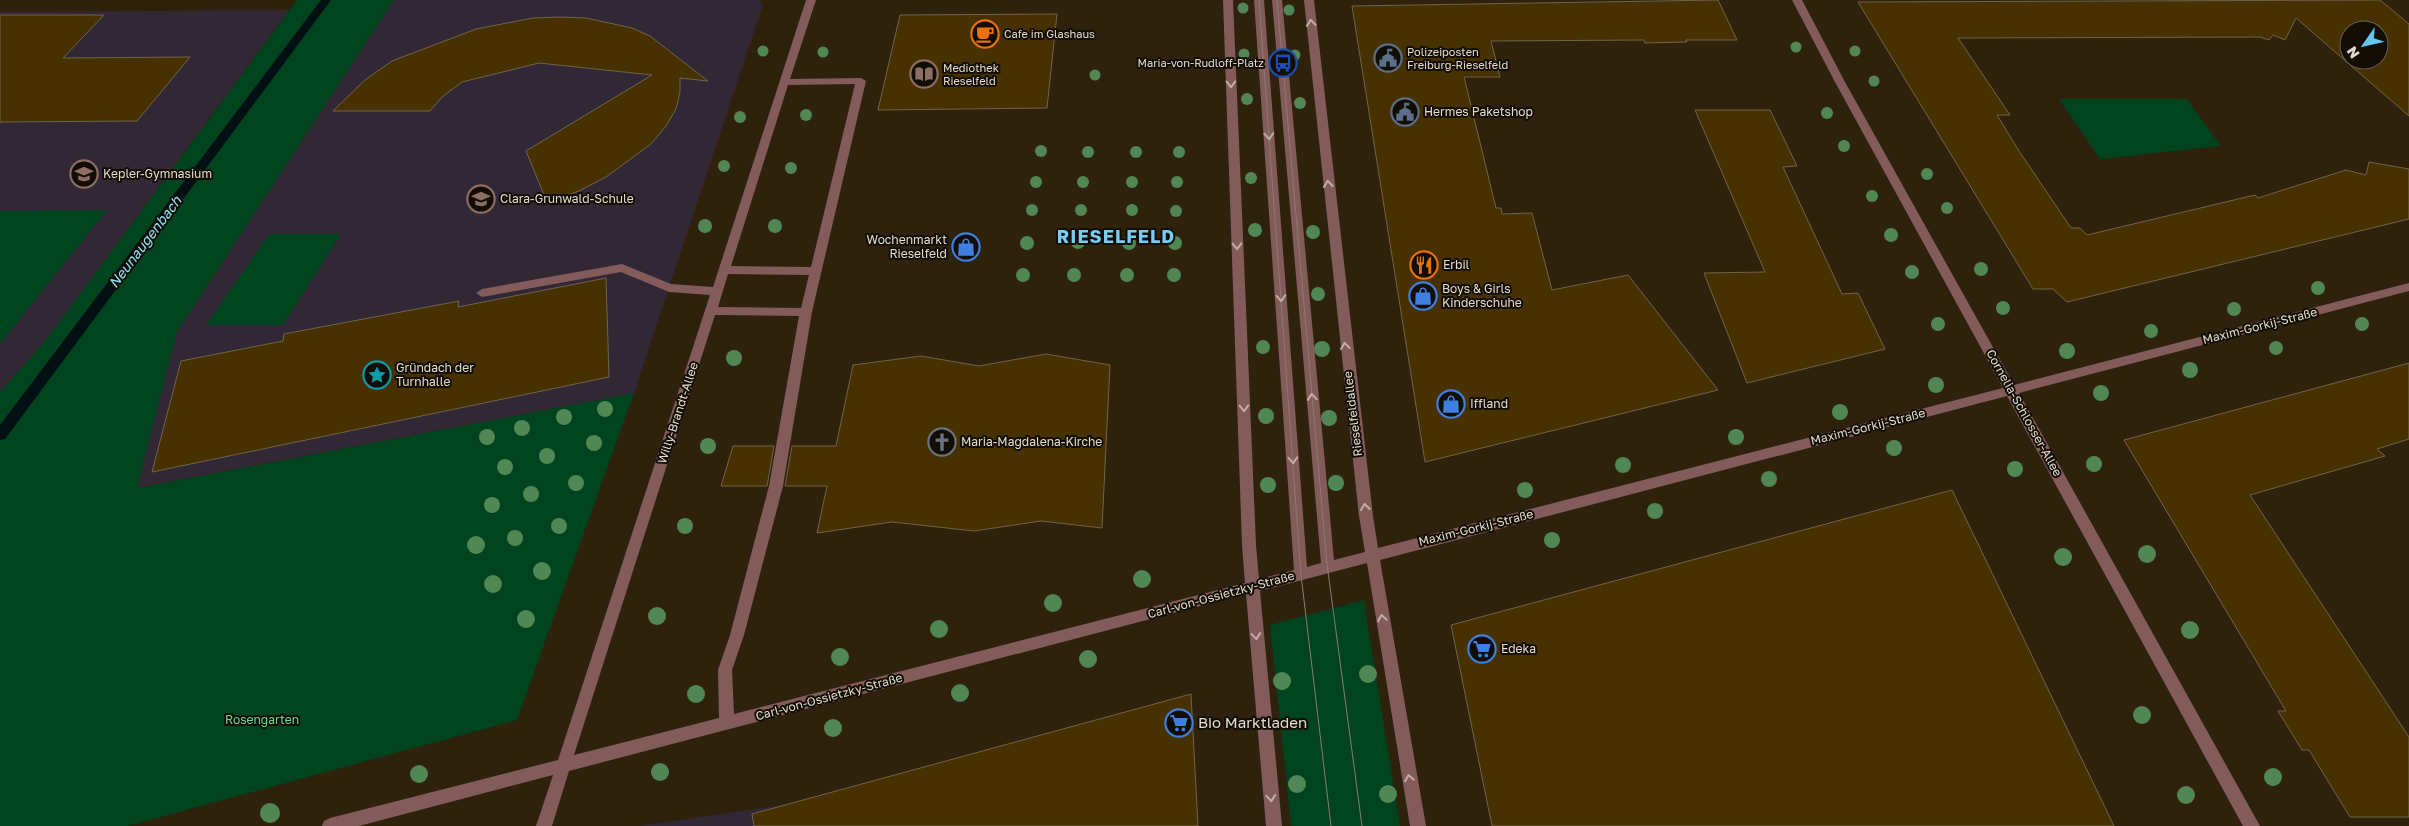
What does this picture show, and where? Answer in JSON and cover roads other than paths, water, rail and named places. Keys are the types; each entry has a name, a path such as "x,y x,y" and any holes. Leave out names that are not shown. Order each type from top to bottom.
{"street":[{"name":"Willy-Brandt-Allee","path":"544,826 811,0"},
{"path":"1228,0 1252,587 1274,826"},
{"path":"1259,0 1301,575"},
{"path":"1277,0 1328,568"},
{"name":"Rieselfeldallee","path":"1309,0 1351,396 1373,555 1418,826"},
{"name":"Cornelia-Schlosser-Allee","path":"1798,0 1840,82 2252,826"},
{"path":"727,724 725,670 737,635 776,486 806,312 861,81 786,82"},
{"path":"482,293 622,268 669,288 718,291"},
{"path":"725,270 816,271"},
{"name":"Maxim-Gorkij-Straße","path":"1328,568 2409,287"},
{"path":"711,311 806,312"},
{"name":"Carl-von-Ossietzky-Straße","path":"330,826 1328,568"}],"waterway":[{"name":"Neunaugenbach","path":"0,435 326,0"}],"tram line":[{"path":"1259,0 1301,575 1331,826"},
{"path":"1277,0 1327,564 1362,826"}],"place":[{"name":"Cafe im Glashaus","path":"985,34"},
{"name":"Polizeiposten Freiburg-Rieselfeld","path":"1388,58"},
{"name":"Maria-von-Rudloff-Platz","path":"1283,63"},
{"name":"Mediothek Rieselfeld","path":"924,74"},
{"name":"Hermes Paketshop","path":"1405,112"},
{"name":"Kepler-Gymnasium","path":"84,174"},
{"name":"Clara-Grunwald-Schule","path":"481,199"},
{"name":"Wochenmarkt Rieselfeld","path":"966,247"},
{"name":"Erbil","path":"1424,265"},
{"name":"Boys & Girls Kinderschuhe","path":"1423,296"},
{"name":"Gründach der Turnhalle","path":"377,375"},
{"name":"Iffland","path":"1451,404"},
{"name":"Maria-Magdalena-Kirche","path":"942,442"},
{"name":"Edeka","path":"1482,649"},
{"name":"Bio Marktladen","path":"1179,723"}],"district":[{"name":"RIESELFELD","path":"1116,237"}],"park label":[{"name":"Rosengarten","path":"262,720"}]}
